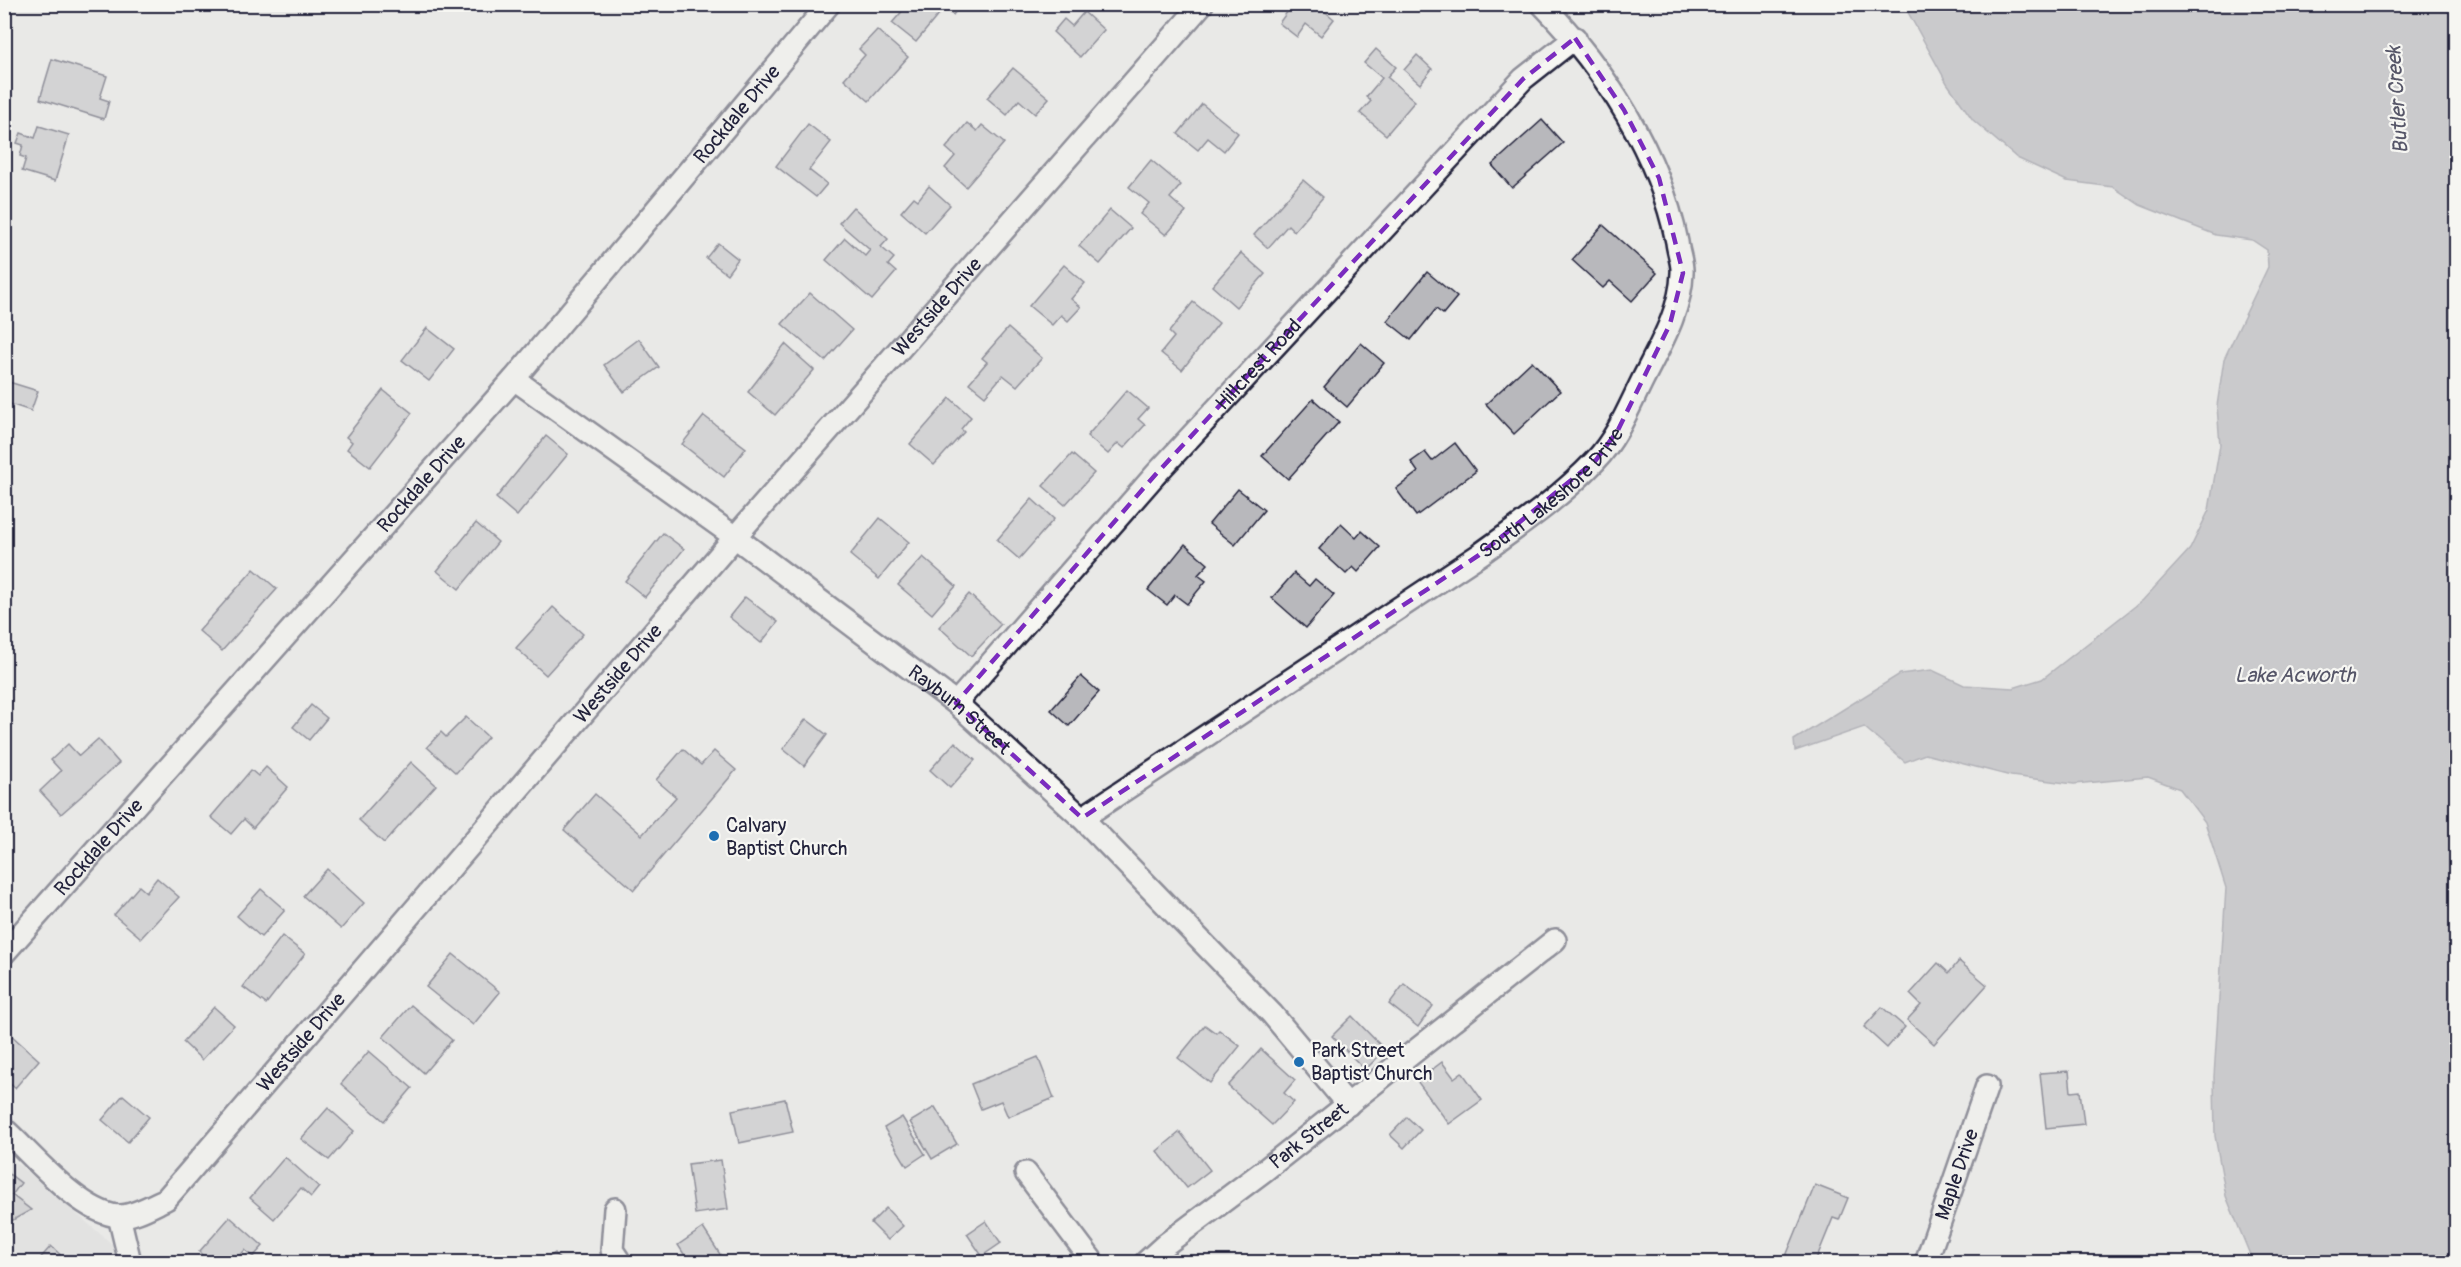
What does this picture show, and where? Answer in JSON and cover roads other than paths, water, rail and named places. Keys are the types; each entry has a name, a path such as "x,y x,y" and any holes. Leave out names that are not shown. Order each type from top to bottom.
{"street":[{"name":"Rockdale Drive","path":"4,953 514,379 829,4"},
{"name":"Westside Drive","path":"119,1216 166,1199 735,537 1202,4"},
{"name":"South Lakeshore Drive","path":"1082,818 1479,555 1540,510 1596,460 1618,430 1670,324 1683,273 1673,223 1659,178 1624,110 1575,38 1542,4"},
{"name":"Hillcrest Road","path":"956,703 1156,474 1523,79 1575,38"},
{"name":"Rayburn Street","path":"514,379 735,537 956,703 1082,818 1272,1014 1348,1105"},
{"name":"Park Street","path":"1146,1263 1166,1244 1348,1105 1555,940"},
{"name":"Maple Drive","path":"1926,1263 1987,1086"},
{"path":"4,1129 65,1189 99,1210 119,1216 130,1263"},
{"path":"1026,1173 1093,1263"},
{"path":"615,1209 612,1250 620,1263"}],"water":[{"name":"Lake Acworth","path":"1904,5 2456,5 2456,1262 2253,1262 2226,1196 2215,1136 2214,1077 2226,888 2205,822 2180,789 2148,777 2074,784 2011,776 1925,754 1905,762 1864,727 1795,751 1794,740 1900,674 1932,670 1964,685 2013,688 2042,679 2143,600 2190,549 2209,510 2220,445 2217,406 2224,359 2268,267 2267,250 2252,240 2216,235 2140,205 2113,187 2067,181 2017,158 1973,120 1947,83"}],"place":[{"name":"Calvary Baptist Church","path":"714,836"},
{"name":"Park Street Baptist Church","path":"1299,1062"}],"water label":[{"name":"Butler Creek","path":"2397,100"}]}
